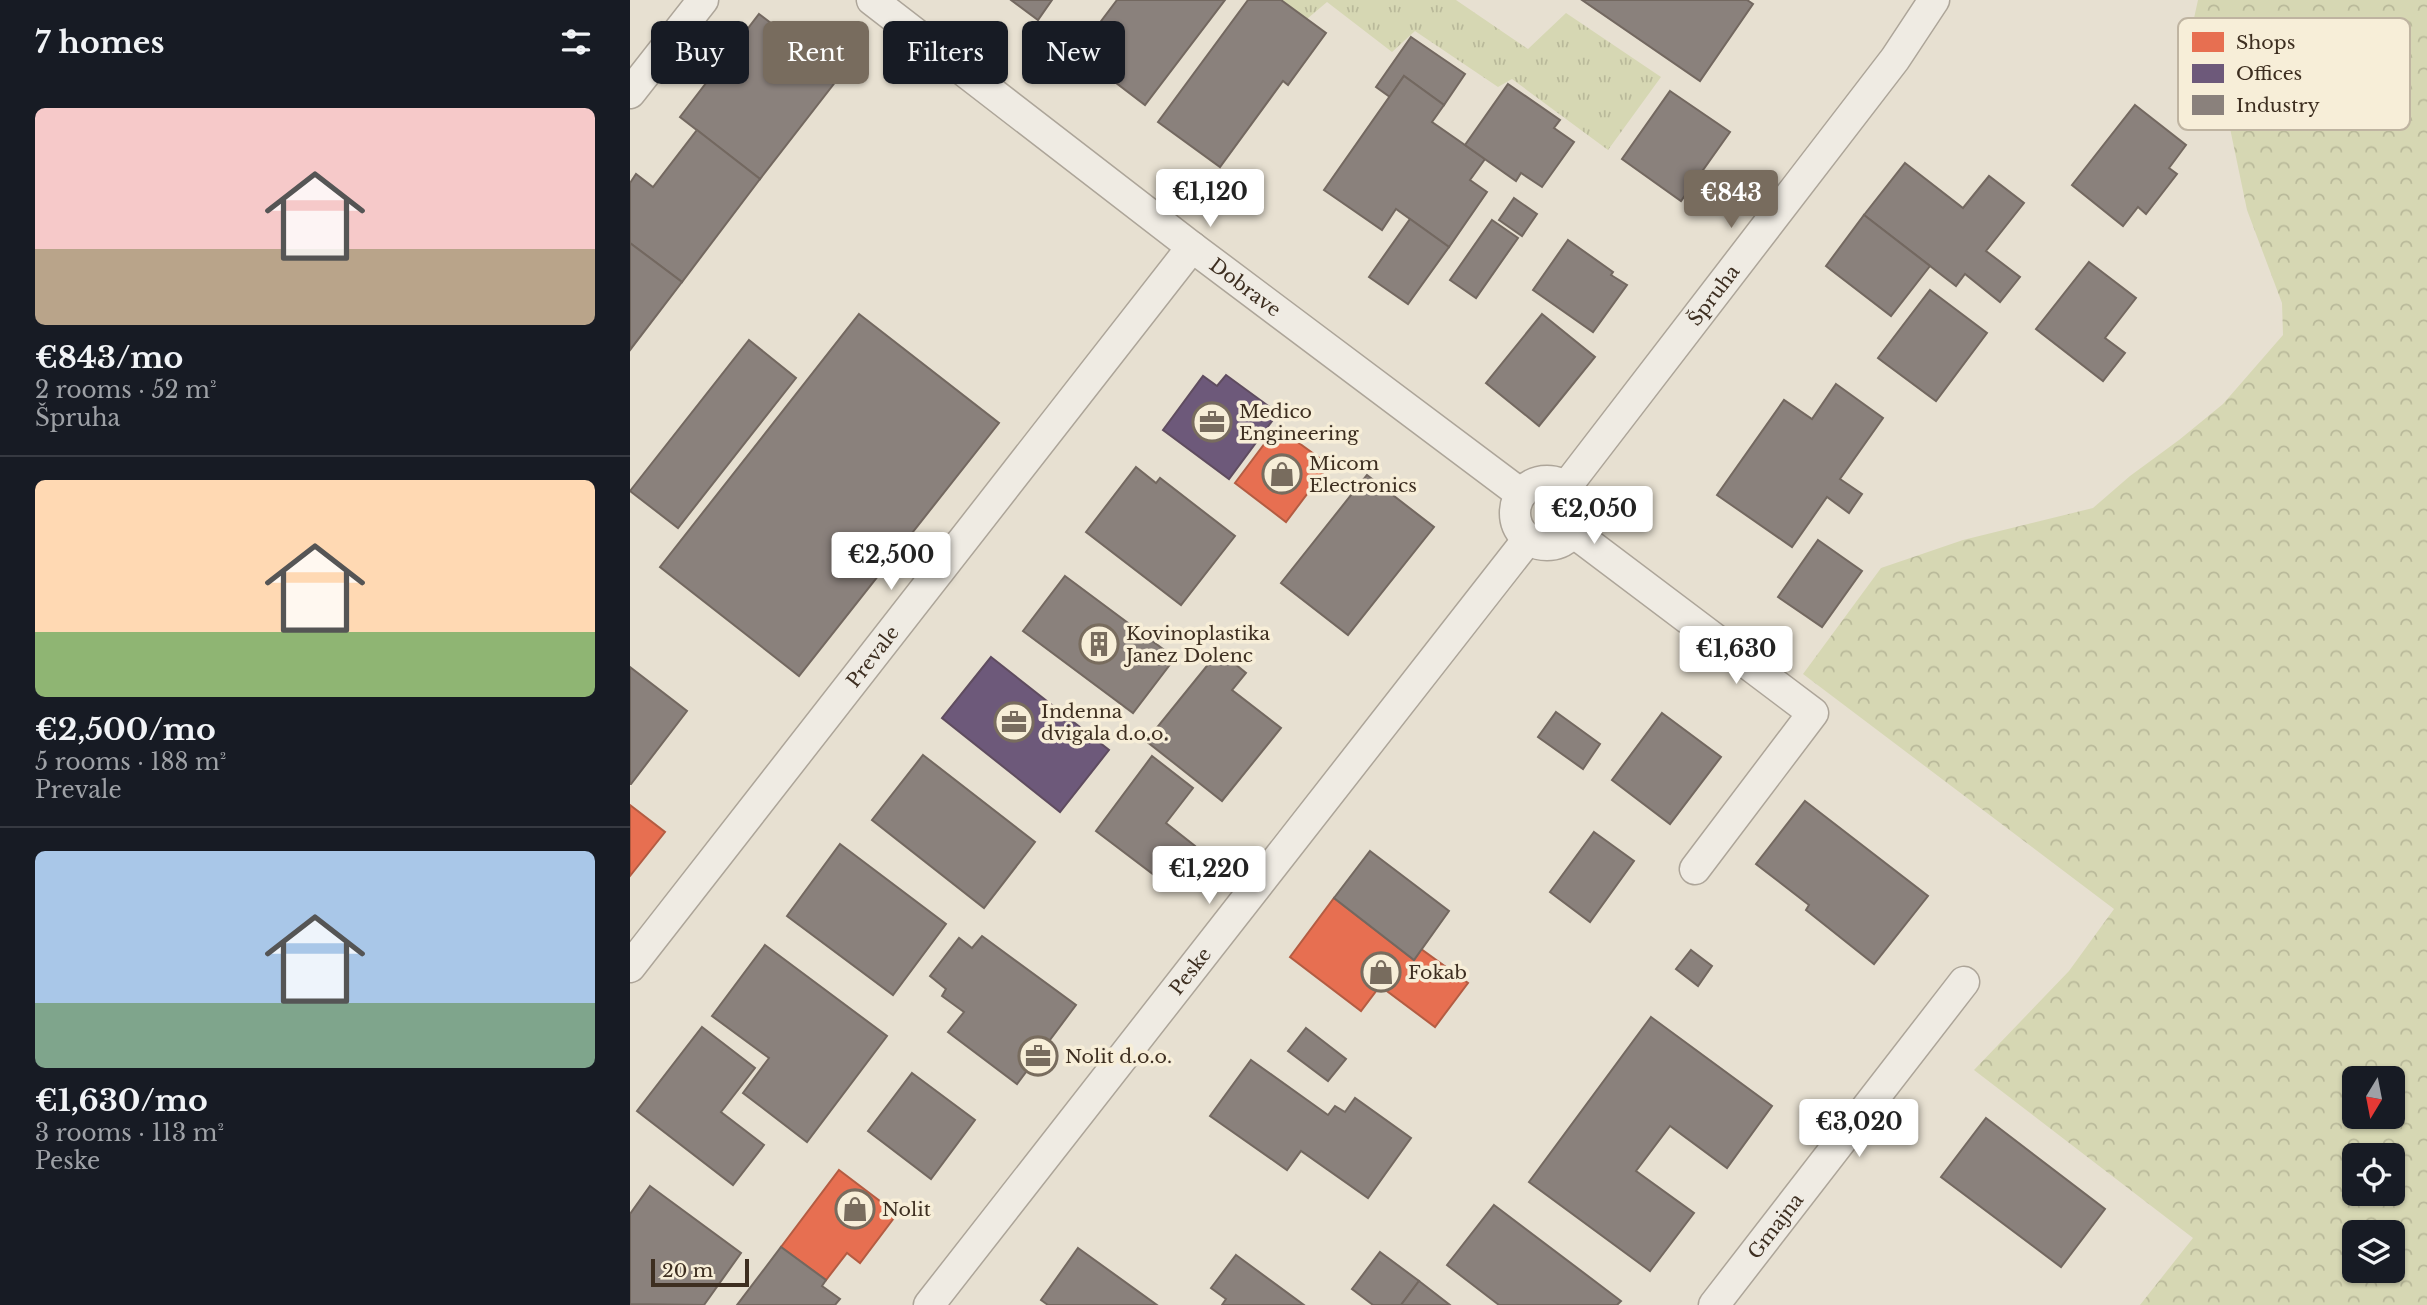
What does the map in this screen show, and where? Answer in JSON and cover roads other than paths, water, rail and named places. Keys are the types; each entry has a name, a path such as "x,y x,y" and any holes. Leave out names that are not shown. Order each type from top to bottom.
{"street":[{"path":"630,93 703,0"},
{"name":"Dobrave","path":"872,0 1192,247 1521,494"},
{"name":"Špruha","path":"1566,487 1895,59 1934,0"},
{"name":"Prevale","path":"630,967 1192,247"},
{"path":"1547,481 1566,487 1573,494 1579,513 1573,532 1557,544 1547,545 1528,539 1517,523 1517,503 1521,494 1528,487 1547,481"},
{"path":"1573,532 1813,713 1696,869"},
{"name":"Peske","path":"929,1305 1528,539"},
{"name":"Gmajna","path":"1714,1305 1964,982"}],"place":[{"name":"Medico Engineering","path":"1212,422"},
{"name":"Micom Electronics","path":"1282,474"},
{"name":"Kovinoplastika Janez Dolenc","path":"1099,644"},
{"name":"Indenna dvigala d.o.o.","path":"1014,722"},
{"name":"Fokab","path":"1381,972"},
{"name":"Nolit d.o.o.","path":"1038,1056"},
{"name":"Nolit","path":"855,1209"}]}
